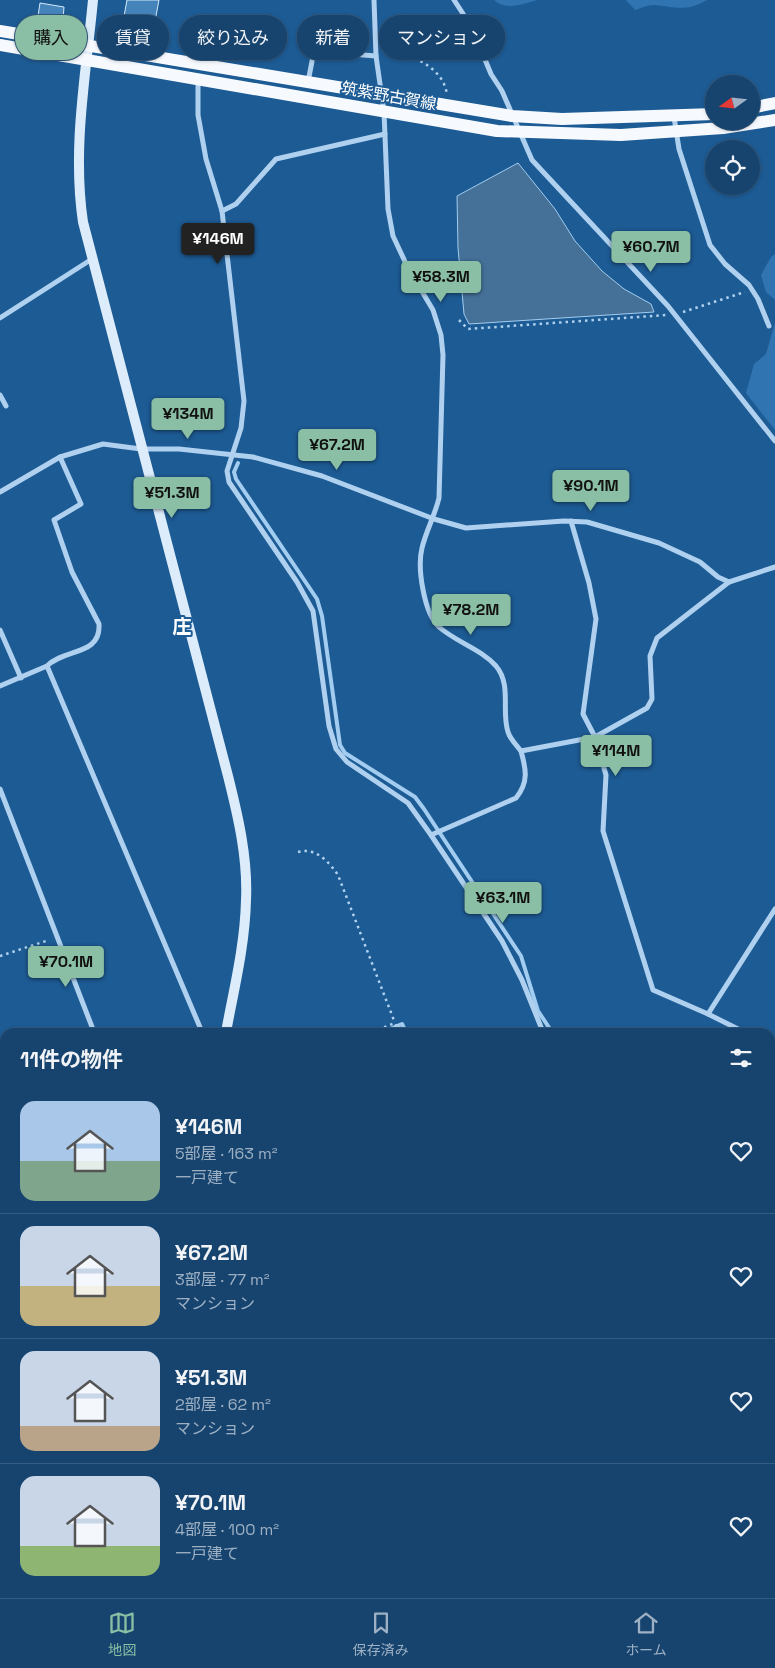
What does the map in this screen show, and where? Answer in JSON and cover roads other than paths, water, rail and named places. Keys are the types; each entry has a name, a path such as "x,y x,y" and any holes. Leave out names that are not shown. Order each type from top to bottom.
{"main road":[{"name":"筑紫野古賀線","path":"0,30 512,116 562,120 705,115"},
{"name":"筑紫野古賀線","path":"0,46 15,48"},
{"name":"筑紫野古賀線","path":"87,59 447,123 520,133 621,136 676,133 775,120"},
{"path":"760,106 775,103"}],"street":[{"path":"87,59 93,0"},
{"path":"374,0 376,53 384,112 388,209 393,236 408,268 426,294 441,335 444,376 439,498 434,519 421,550 423,597 429,615 439,627 496,666 503,678 506,691 505,717 508,734 521,751 527,772 523,789 516,798 431,835"},
{"path":"454,0 471,26 491,74 502,91 532,160 676,315 775,441"},
{"path":"308,82 314,51 376,53"},
{"path":"87,60 78,148 78,192 92,259 228,776 243,849 246,900 243,939 227,1028"},
{"path":"198,80 198,115 206,160 222,211 244,401 241,428 227,471 229,482 297,582 313,611 329,726 336,749 347,762 408,803 502,941 522,980 541,1028"},
{"path":"674,117 678,149 710,245 725,264 752,290 769,326"},
{"path":"222,211 236,204 276,159 385,134"},
{"path":"0,318 92,259"},
{"path":"0,395 6,406"},
{"path":"0,492 60,457 103,444 141,449 179,449 254,457 322,476 434,519 466,528 571,521 587,522 659,543 700,562 718,577 729,582"},
{"path":"0,686 93,645 100,633 99,624 72,572 54,520 81,504 60,457"},
{"path":"571,521 589,583 596,619 583,714 595,737 606,775 603,831 653,990 736,1028"},
{"path":"521,751 595,737 647,708 652,700 650,656 657,638 729,582 775,567"},
{"path":"0,630 21,678"},
{"path":"47,666 200,1028"},
{"path":"0,790 92,1028"},
{"path":"708,1014 775,909"}],"waterway":[{"path":"238,463 234,472 236,479 317,599 322,616 340,745 345,753 415,797 424,809 521,956 538,1011 549,1028"},
{"path":"392,1028 402,1024 404,1028"}],"district":[{"name":"庄","path":"182,626"}]}
